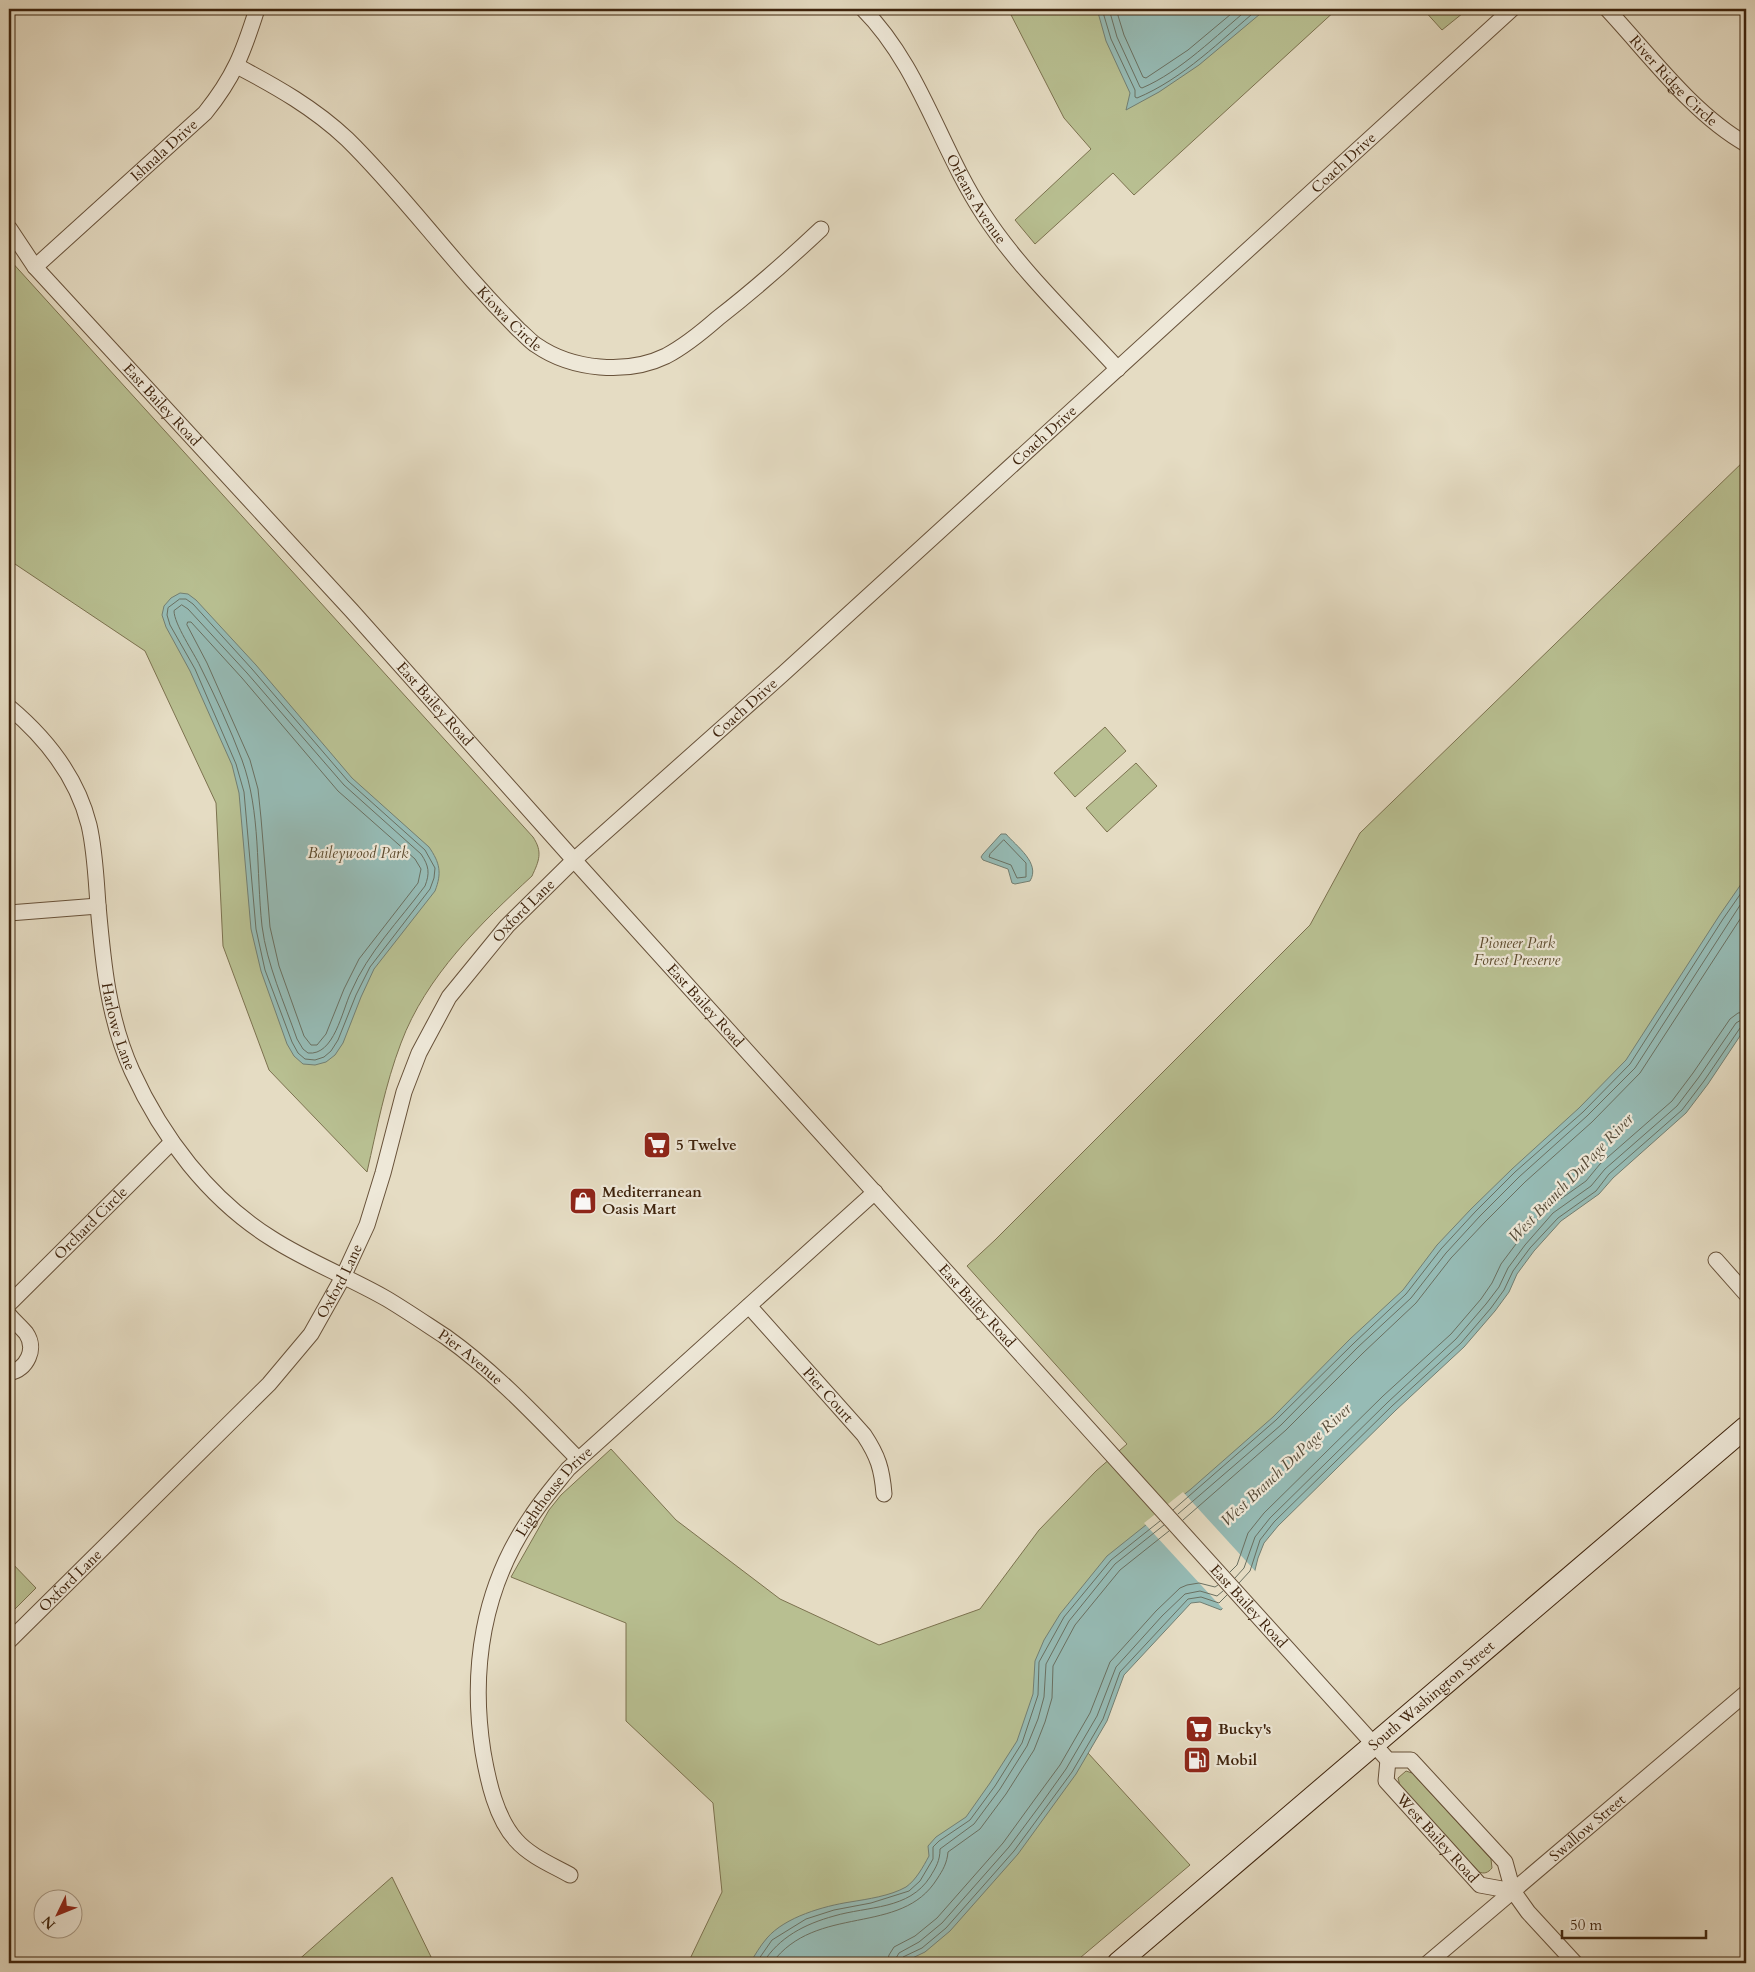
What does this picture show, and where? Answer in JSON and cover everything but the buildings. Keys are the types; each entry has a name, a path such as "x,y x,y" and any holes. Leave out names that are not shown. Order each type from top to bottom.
{"main road":[{"name":"South Washington Street","path":"1118,1963 1381,1752 1746,1426"}],"street":[{"name":"Ishnala Drive","path":"35,267 205,113 220,95 237,66 257,9"},
{"name":"Orleans Avenue","path":"864,9 875,20 904,62 961,176 984,214 1011,252 1118,370"},
{"name":"Coach Drive","path":"574,860 784,673 1118,370 1512,9"},
{"name":"River Ridge Circle","path":"1607,9 1700,111 1726,132 1746,144"},
{"name":"Kiowa Circle","path":"237,66 288,93 320,116 367,160 498,309 535,345 547,352 595,368 626,367 652,362 685,345 729,310 822,229"},
{"name":"East Bailey Road","path":"9,228 35,267 352,611 574,860 1381,1752"},
{"name":"East Bailey Road","path":"9,248 35,267"},
{"name":"Harlowe Lane","path":"9,707 43,738 59,760 78,796 88,824 93,850 104,975 110,1007 120,1043 143,1094 172,1142 207,1184 245,1220 295,1252 343,1277"},
{"name":"Oxford Lane","path":"9,1641 269,1384 310,1334 343,1277 367,1225 404,1092 434,1021 458,984 507,926 574,860"},
{"path":"9,913 98,906"},
{"name":"Orchard Circle","path":"9,1304 172,1142"},
{"name":"Lighthouse Drive","path":"570,1875 530,1852 508,1830 498,1808 486,1767 477,1701 480,1656 486,1618 505,1563 530,1518 568,1469 875,1192"},
{"path":"1716,1260 1746,1294"},
{"name":"Pier Avenue","path":"343,1277 386,1299 446,1338 484,1366 578,1459"},
{"name":"Pier Court","path":"749,1306 864,1435 875,1452 882,1470 884,1494"},
{"path":"9,1316 26,1333 31,1350 27,1362 21,1368 9,1373"},
{"name":"Swallow Street","path":"1428,1963 1746,1693"},
{"path":"1381,1752 1411,1760 1505,1862 1513,1892 1528,1912 1575,1963"},
{"name":"West Bailey Road","path":"1381,1752 1386,1782 1480,1885 1513,1892"}],"green space":[{"path":"1008,9 1337,9 1134,195 1113,173 1035,244 1015,220 1091,149 1064,118"},
{"path":"1423,9 1468,9 1442,30"},
{"name":"Baileywood Park","path":"9,259 533,837 538,847 537,866 532,876 494,912 457,952 425,995 412,1019 390,1075 367,1172 269,1070 223,946 216,803 145,651 9,560"},
{"name":"Pioneer Park Forest Preserve","path":"1746,459 1746,960 1075,1662 1088,1753 1190,1865 1074,1963 688,1963 722,1892 713,1803 626,1721 626,1623 511,1577 549,1510 561,1495 611,1449 676,1520 780,1599 879,1645 980,1609 1039,1530 1096,1471 1127,1444 967,1266 1310,925 1360,833"},
{"path":"1105,727 1126,751 1075,797 1054,773"},
{"path":"1136,763 1157,786 1107,832 1086,808"},
{"path":"9,1560 36,1588 9,1615"},
{"path":"1406,1771 1412,1773 1491,1859 1492,1868 1489,1871 1479,1872 1400,1786 1398,1778"},
{"path":"392,1877 434,1963 295,1963"}],"water":[{"path":"1097,9 1266,9 1199,65 1159,92 1126,110 1130,93 1106,41"},
{"path":"180,593 188,594 196,600 256,665 352,778 429,847 438,863 439,879 435,891 374,969 343,1043 335,1055 326,1062 315,1065 303,1064 294,1056 287,1044 261,971 251,929 239,793 232,765 190,671 166,627 162,615 164,606 171,598"},
{"path":"1001,834 1006,834 1030,861 1033,874 1030,881 1012,883 1008,869 983,860 981,857"},
{"name":"West Branch DuPage River","path":"1746,877 1746,1027 1708,1084 1686,1113 1613,1178 1599,1194 1561,1221 1534,1251 1517,1274 1509,1292 1464,1347 1396,1410 1278,1526 1264,1543 1254,1574 1221,1610 1200,1602 1191,1603 1124,1675 1107,1721 1076,1774 1018,1854 950,1931 925,1952 902,1963 750,1963 767,1938 794,1918 829,1906 893,1893 906,1887 913,1881 929,1856 928,1846 936,1837 966,1817 1017,1741 1033,1694 1035,1661 1044,1640 1060,1614 1107,1556 1191,1489 1273,1417 1350,1339 1403,1290 1437,1245 1471,1209 1579,1108 1626,1060"}],"pier":[{"path":"1183,1492 1257,1573 1224,1610 1144,1523"}],"place":[{"name":"5 Twelve","path":"657,1145"},
{"name":"Mediterranean Oasis Mart","path":"583,1201"},
{"name":"Bucky's","path":"1199,1729"},
{"name":"Mobil","path":"1197,1760"}]}
